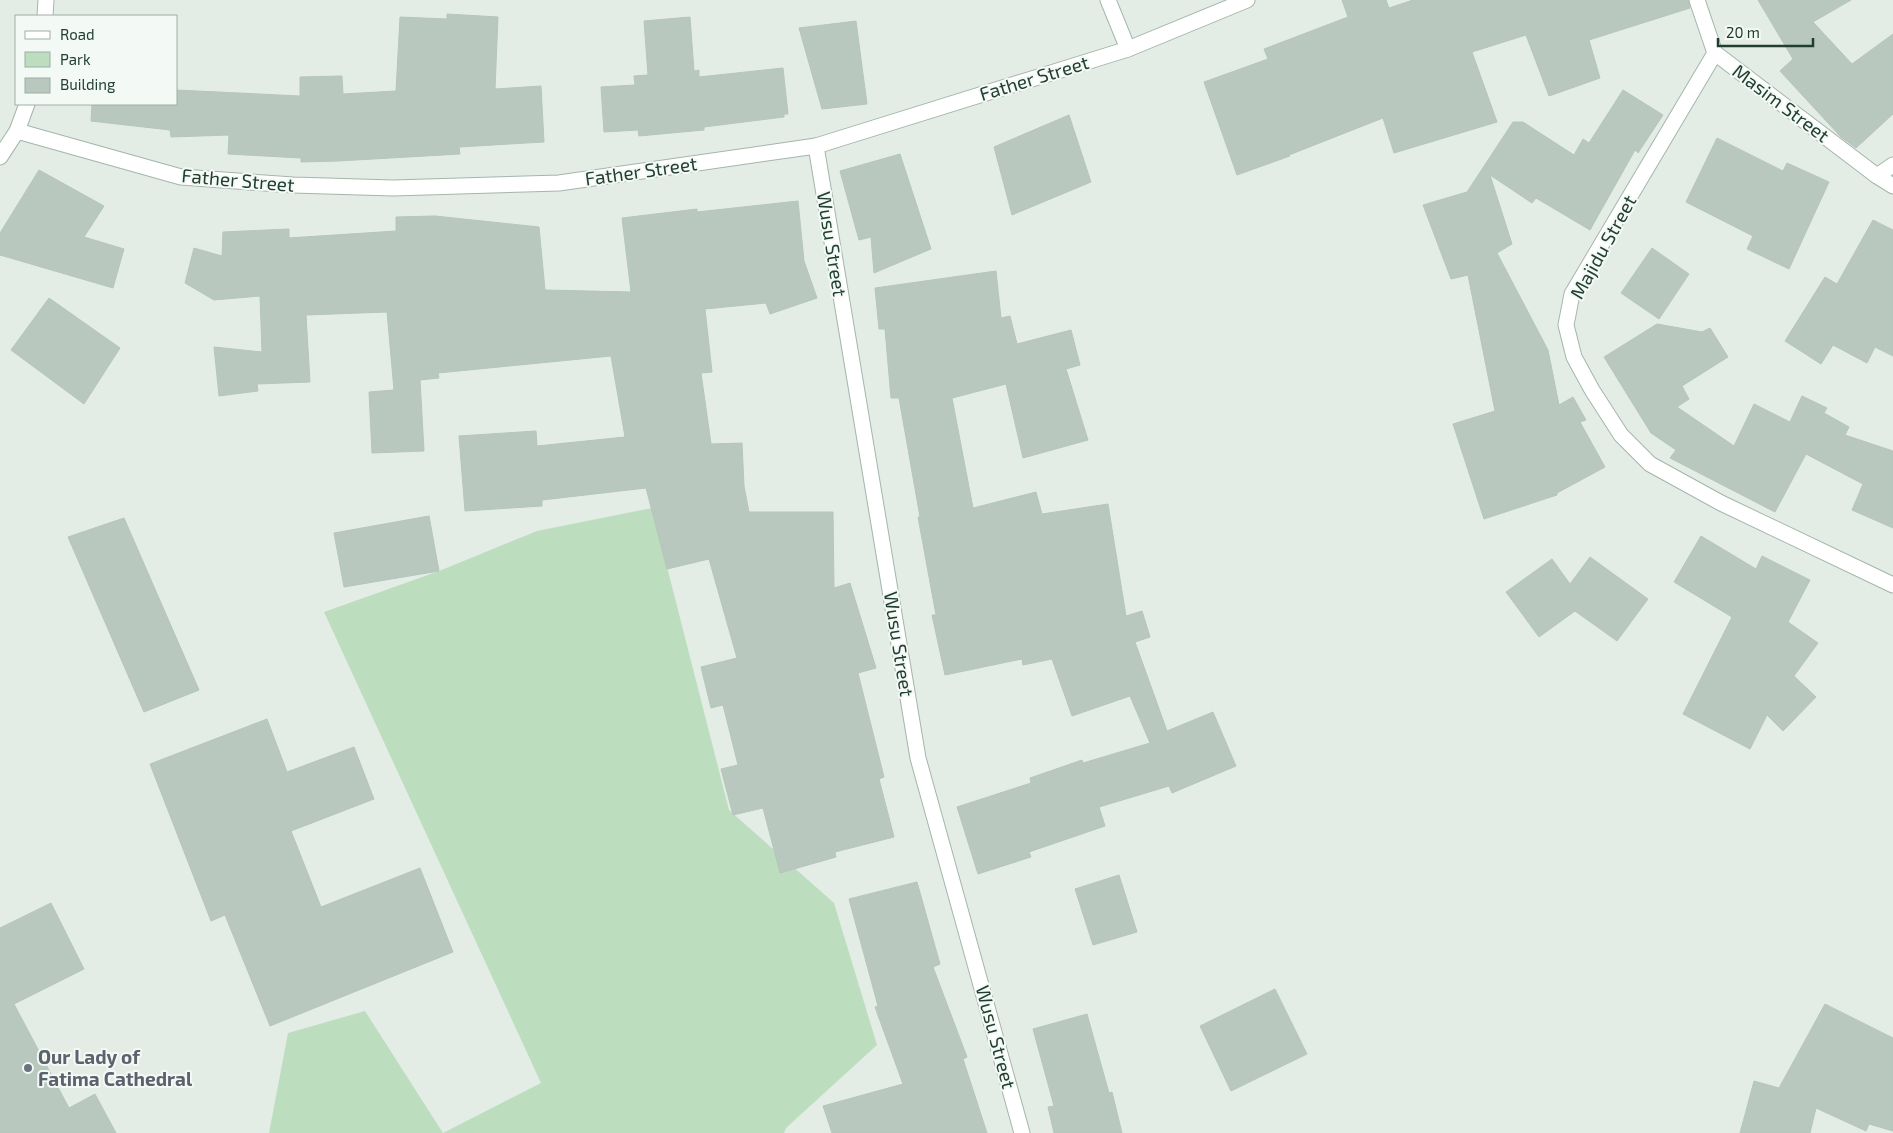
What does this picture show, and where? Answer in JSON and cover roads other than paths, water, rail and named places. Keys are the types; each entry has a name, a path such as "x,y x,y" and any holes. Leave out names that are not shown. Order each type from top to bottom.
{"street":[{"path":"44,15 46,0"},
{"path":"1108,0 1128,49"},
{"name":"Father Street","path":"17,131 181,177 293,185 393,188 559,183 816,146 1128,49 1246,0"},
{"name":"Masim Street","path":"1697,0 1715,53 1877,176 1893,186"},
{"name":"Majidu Street","path":"1715,53 1572,294 1566,325 1574,357 1592,390 1621,435 1650,464 1721,503 1893,585"},
{"path":"0,157 17,131 27,105"},
{"name":"Wusu Street","path":"816,146 918,758 1022,1133"},
{"path":"1877,176 1893,165"}],"place":[{"name":"Our Lady of Fatima Cathedral","path":"28,1068"}]}
